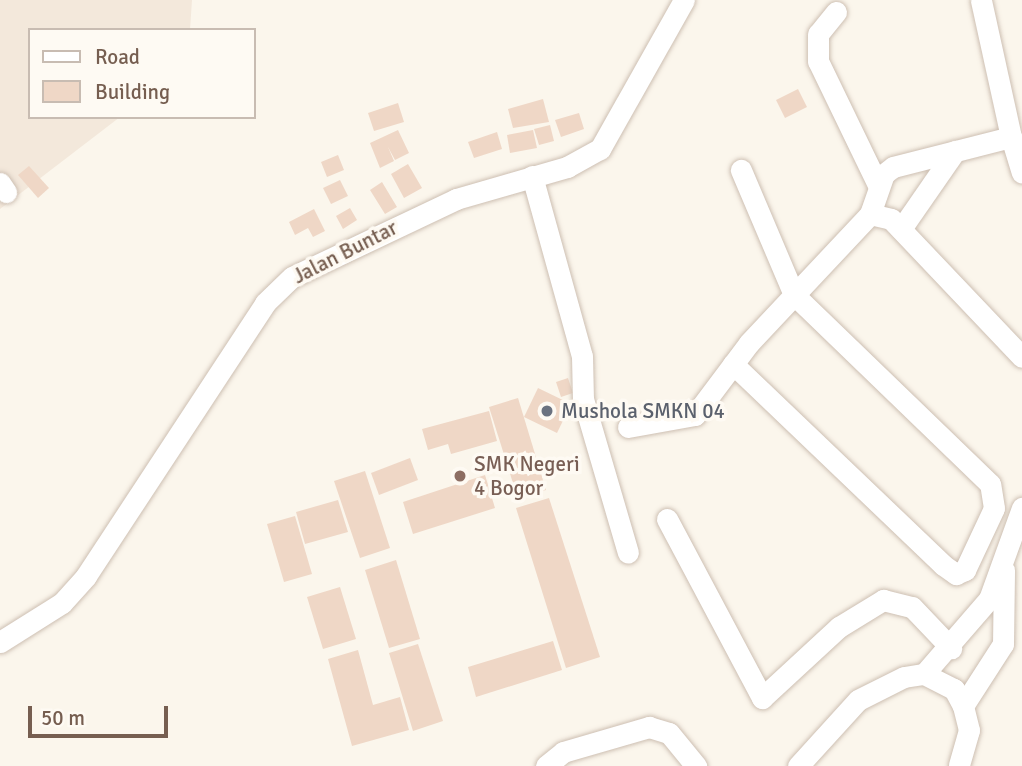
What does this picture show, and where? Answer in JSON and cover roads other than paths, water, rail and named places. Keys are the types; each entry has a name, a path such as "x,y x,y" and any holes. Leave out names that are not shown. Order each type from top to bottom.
{"street":[{"name":"Jalan Buntar","path":"0,642 62,603 86,576 265,303 292,276 456,199 532,176 600,149 684,0"},
{"path":"981,0 1011,137 1022,172"},
{"path":"836,12 818,34 818,61 879,187"},
{"path":"628,427 695,415 733,364 870,214 884,174 904,161 1011,137"},
{"path":"901,229 955,151"},
{"path":"733,364 943,565 956,574 965,570 994,508 990,484 794,295 741,170"},
{"path":"532,176 582,356 583,399 628,553"},
{"path":"870,214 880,213 901,229 1022,357"},
{"path":"963,706 1003,644 1004,570 1022,508"},
{"path":"667,519 762,698 839,626 883,600 912,607 951,648"},
{"path":"924,674 951,648 1004,570"},
{"path":"798,766 858,700 904,677 924,674 954,689 963,706 969,730 959,766"},
{"path":"546,766 659,727 696,766"}],"place":[{"name":"Mushola SMKN 04","path":"547,411"},
{"name":"SMK Negeri 4 Bogor","path":"460,476"}]}
